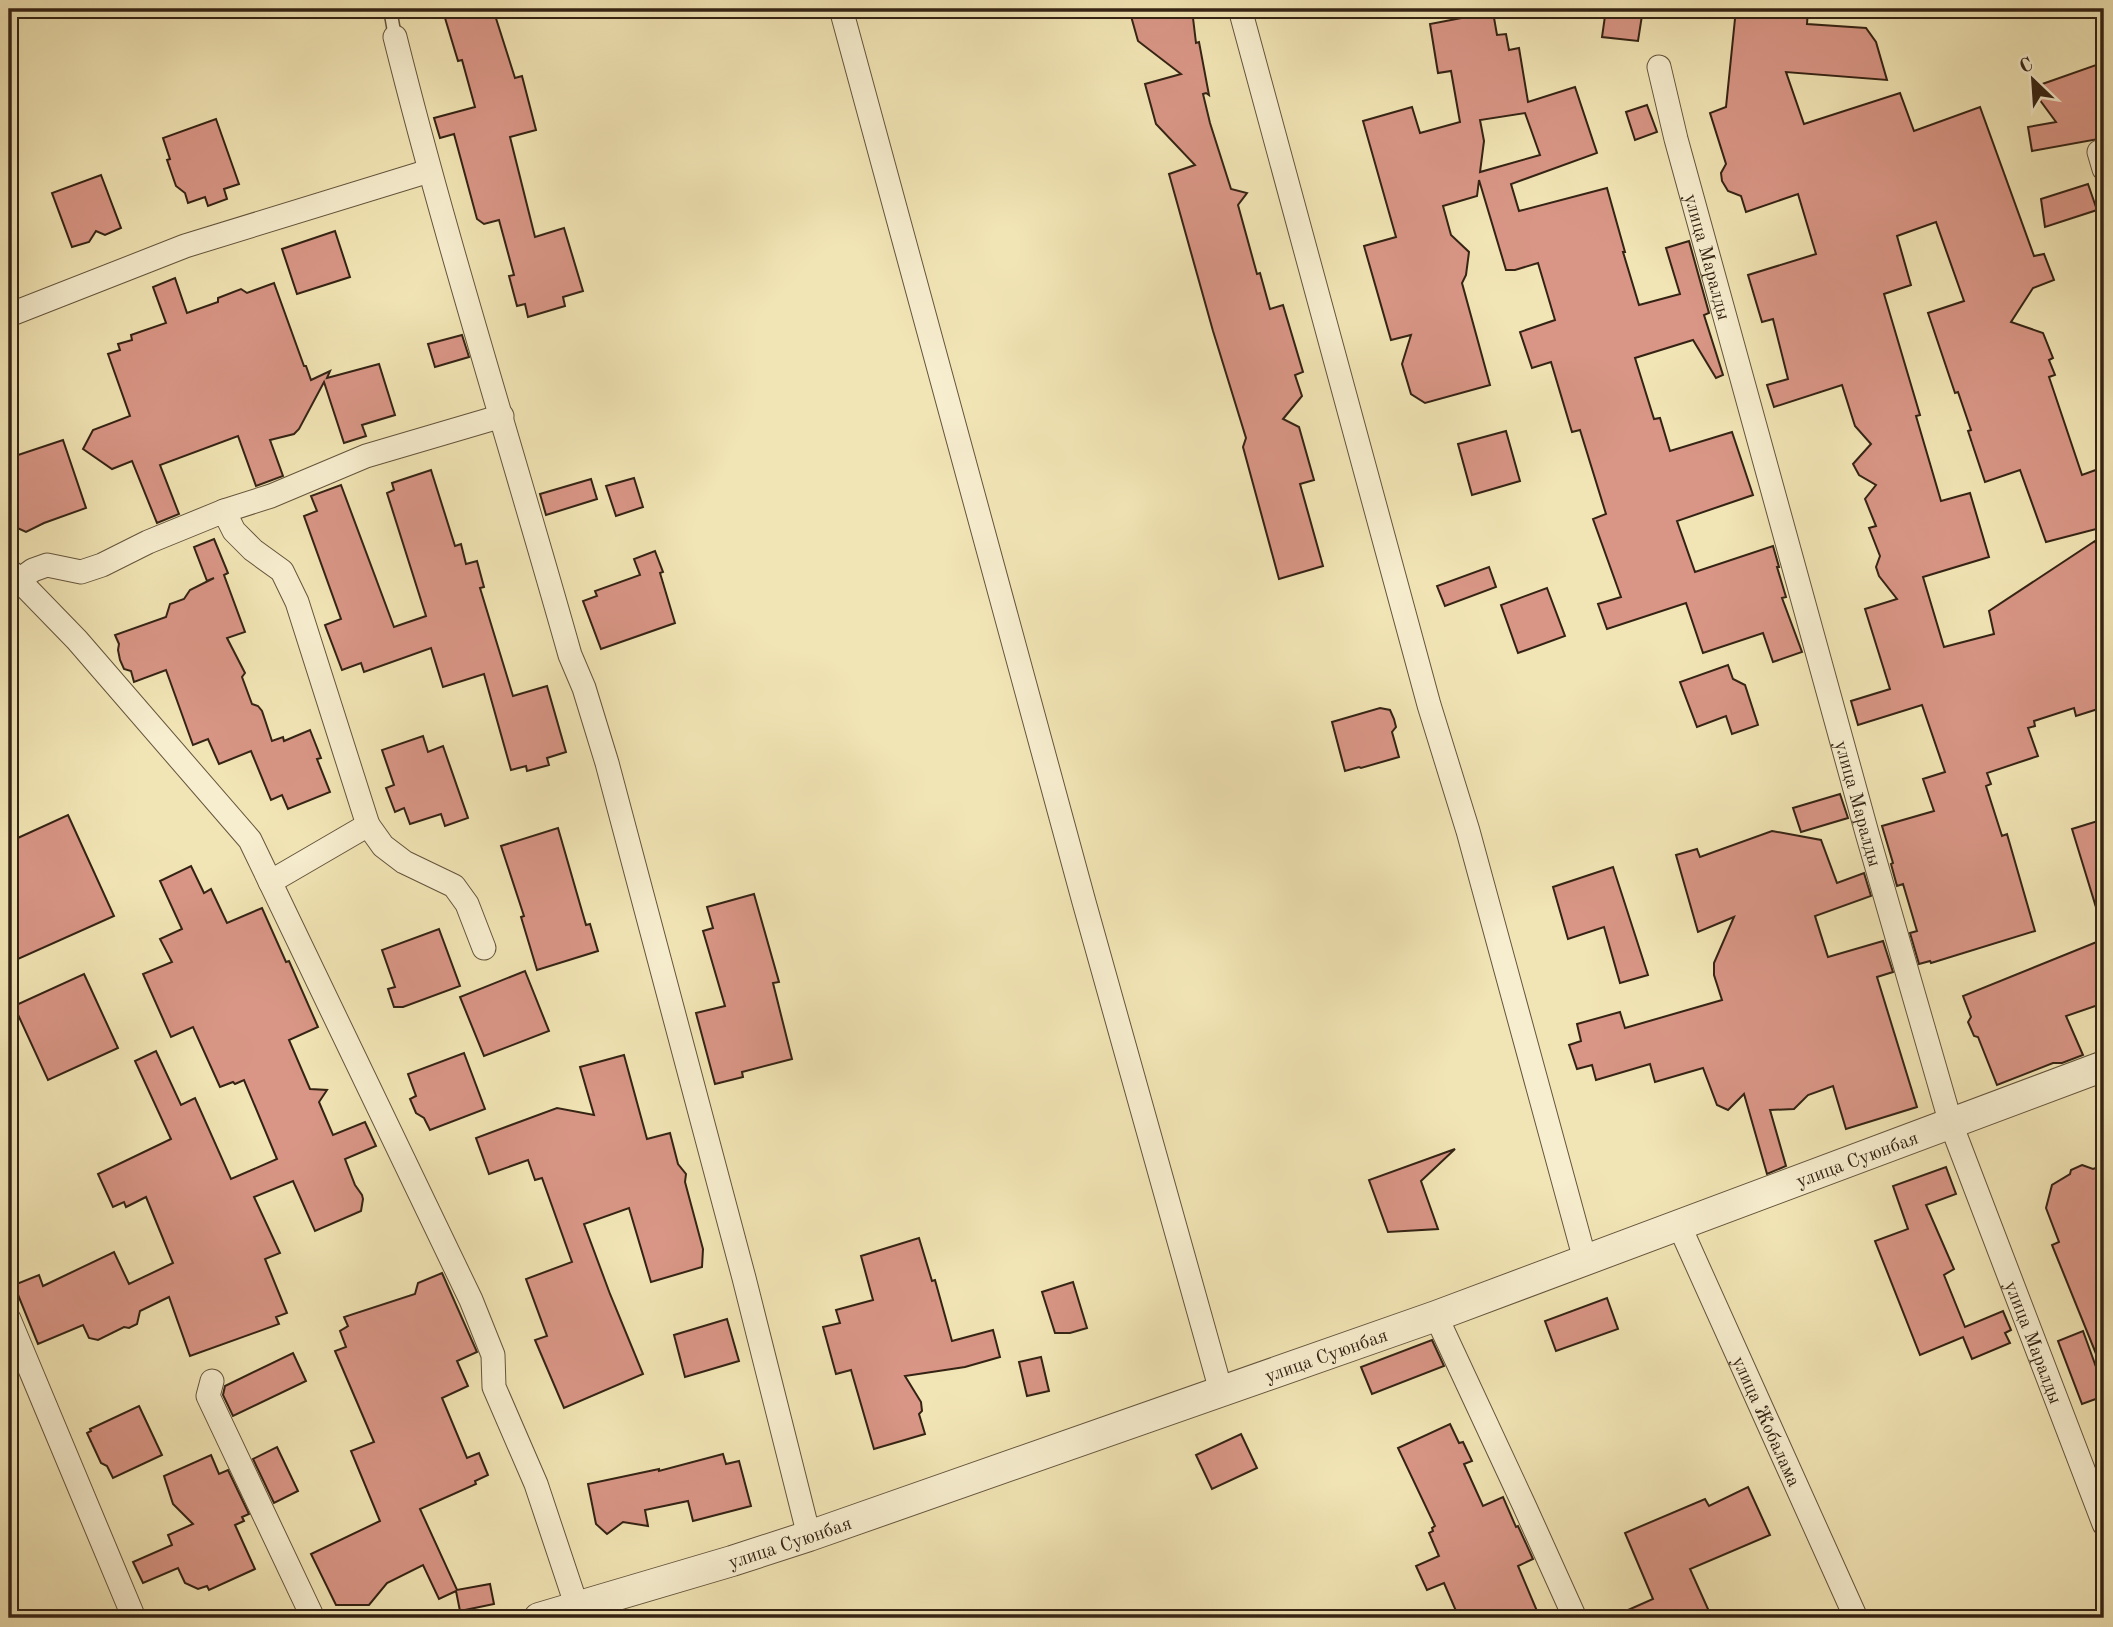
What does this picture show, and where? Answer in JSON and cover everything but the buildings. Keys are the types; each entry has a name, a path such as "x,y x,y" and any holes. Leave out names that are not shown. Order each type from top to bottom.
{"street":[{"path":"841,9 1084,902 1221,1391"},
{"path":"1240,9 1426,692 1468,831 1585,1260"},
{"path":"396,37 429,171 570,655 584,688 607,763 744,1278 809,1536"},
{"name":"улица Маралды","path":"1659,67 1856,795 1951,1124 2104,1524"},
{"path":"9,315 185,246 429,171"},
{"path":"502,416 366,456 271,496 224,511 81,572 47,565 14,575 77,640 250,840 471,1300 493,1355 495,1387 536,1484 577,1607"},
{"path":"224,511 234,531 253,551 282,571 297,602 368,825 383,846 404,862 454,886 467,904 484,948"},
{"path":"270,882 368,825"},
{"name":"улица Суюнбая","path":"539,1618 809,1536 1436,1316 2104,1066"},
{"name":"улица Жобалама","path":"1679,1225 1856,1618"},
{"path":"1436,1316 1575,1618"},
{"path":"9,1319 134,1618"},
{"path":"212,1381 208,1396 313,1618"}],"lane":[{"path":"390,9 396,37"}]}
